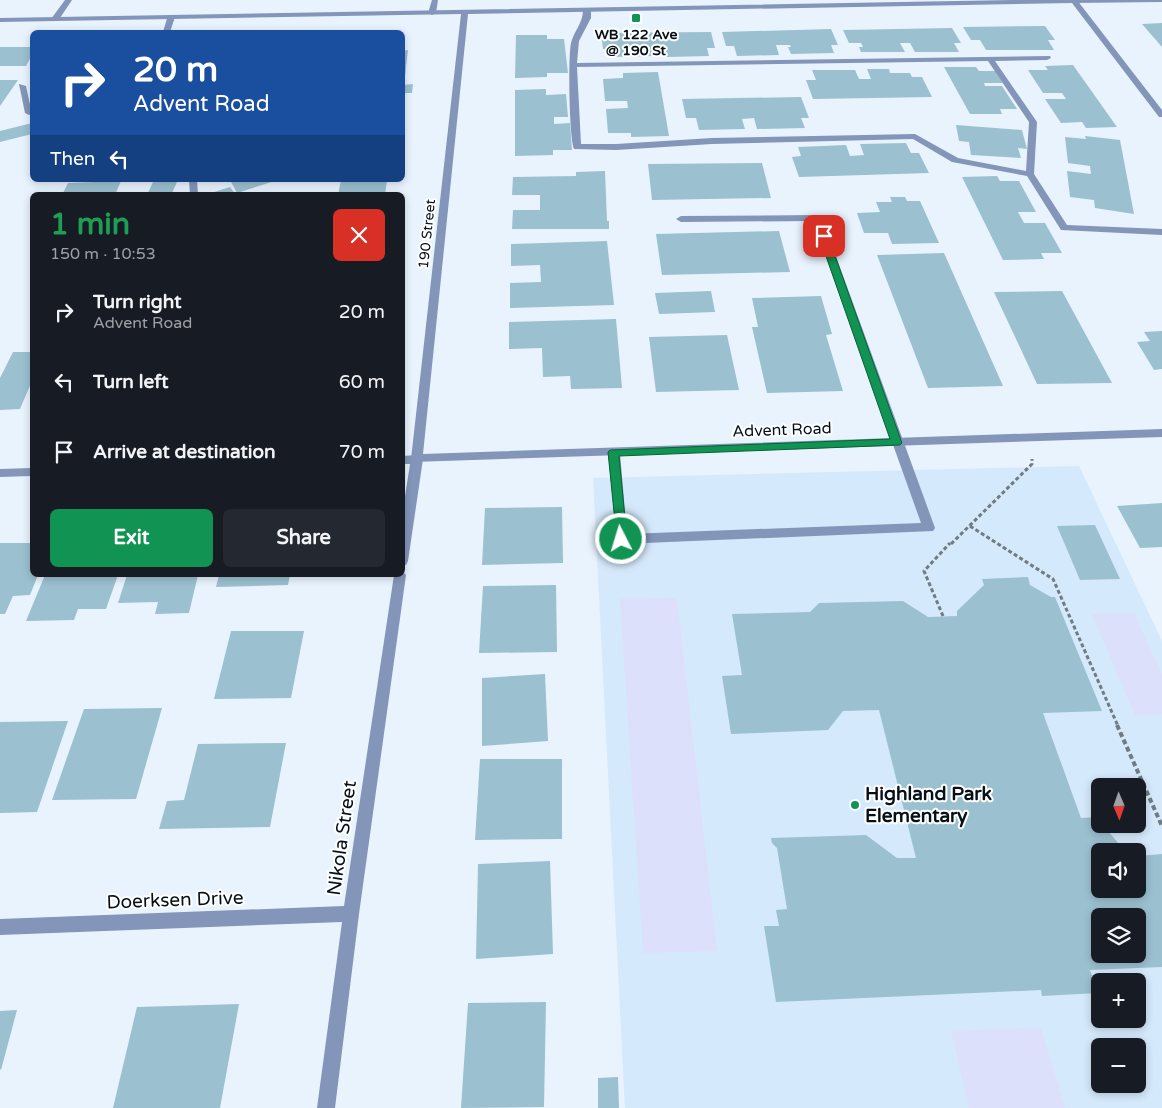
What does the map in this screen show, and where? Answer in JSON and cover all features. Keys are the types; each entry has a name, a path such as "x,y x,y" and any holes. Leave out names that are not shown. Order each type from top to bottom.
{"street":[{"path":"55,19 69,0"},
{"path":"432,13 435,0"},
{"path":"0,20 1162,0"},
{"path":"1074,1 1162,115"},
{"path":"587,10 588,18 575,41 573,65 577,147 616,147 712,140 915,136 955,160 1030,174"},
{"name":"190 Street","path":"417,459 465,12"},
{"path":"167,30 171,17"},
{"path":"990,58 1034,122 1030,174 1064,228 1162,232"},
{"path":"573,65 1047,58"},
{"path":"22,86 30,113"},
{"path":"614,452 621,539 929,528 896,443 817,218 681,219"},
{"name":"Advent Road","path":"405,460 1162,433"},
{"path":"405,540 417,459"},
{"path":"0,473 30,472"},
{"name":"Nikola Street","path":"326,1108 351,914 400,577"},
{"name":"Doerksen Drive","path":"0,927 351,914"}],"path":[{"path":"943,616 924,571 1034,462 1024,438"},
{"path":"970,526 1052,579 1162,826"},
{"path":"929,528 951,544"}],"shaded area":[{"name":"Highland Park Elementary","path":"1079,466 1162,641 1162,1108 625,1108 593,478"},
{"path":"677,598 717,951 643,953 620,599"},
{"path":"1134,613 1162,675 1162,714 1135,715 1092,614"},
{"path":"1041,1028 1065,1108 969,1108 951,1031"}],"building":[{"path":"1162,23 1162,47 1142,24"},
{"path":"1045,26 1055,40 1048,40 1054,50 986,50 980,40 971,40 963,27"},
{"path":"952,28 961,43 954,43 959,52 915,52 910,43 900,43 905,52 861,52 859,47 863,47 861,43 849,43 843,30"},
{"path":"831,29 838,45 831,45 834,53 791,54 788,47 791,47 790,45 776,45 779,55 737,56 734,46 726,46 722,32"},
{"path":"711,32 715,48 707,48 709,56 667,57 665,47 653,47 654,56 612,57 611,49 603,49 601,33"},
{"path":"516,35 547,35 547,39 564,39 568,73 547,73 547,77 515,78"},
{"path":"0,47 30,47 30,59 26,66 0,66"},
{"path":"405,50 408,50 405,76"},
{"path":"1073,65 1117,127 1086,128 1082,122 1061,123 1045,99 1066,99 1062,93 1043,93 1028,70 1048,70 1045,66"},
{"path":"944,67 976,67 979,71 995,71 1003,83 984,83 985,86 1002,86 1017,109 1000,109 1002,114 970,114"},
{"path":"867,69 889,69 890,73 910,73 912,77 922,77 932,97 813,99 806,80 816,80 812,70 855,70 859,79 871,79"},
{"path":"658,72 669,136 631,137 631,133 608,133 606,109 628,108 627,101 605,101 603,79 623,78 623,73"},
{"path":"0,80 18,80 0,106"},
{"path":"413,84 412,93 405,93 405,85"},
{"path":"546,89 546,95 566,94 568,117 554,117 554,124 570,123 572,150 553,150 553,155 515,156 515,90"},
{"path":"801,97 809,118 801,118 805,128 757,129 754,118 742,119 745,129 699,130 696,118 686,118 682,99"},
{"path":"30,124 30,134 0,142 0,131"},
{"path":"956,125 1022,130 1027,149 1018,148 1021,158 971,155 969,142 959,141"},
{"path":"1085,136 1120,140 1134,214 1095,208 1094,200 1070,197 1067,171 1091,174 1090,166 1068,163 1065,137 1086,139"},
{"path":"906,143 911,153 919,153 929,173 799,177 792,157 801,156 798,147 846,145 850,156 864,155 860,144"},
{"path":"762,163 771,198 652,200 648,164"},
{"path":"605,171 609,229 512,229 513,210 540,210 540,195 512,195 513,177 576,176 576,172"},
{"path":"997,176 1000,181 1019,181 1036,212 1018,212 1024,223 1045,223 1062,253 1041,253 1044,259 1003,260 962,177"},
{"path":"121,182 116,192 64,192 68,183"},
{"path":"153,182 177,182 172,192 148,192"},
{"path":"231,182 272,182 240,192 236,192"},
{"path":"341,182 387,182 385,192 339,192"},
{"path":"230,187 234,192 214,192"},
{"path":"890,197 905,197 907,201 920,201 939,243 892,244 888,233 864,233 857,213 880,212 876,202 892,202"},
{"path":"779,231 790,272 662,275 656,234"},
{"path":"607,241 614,305 510,308 510,283 541,282 540,265 511,266 511,244"},
{"path":"944,253 1003,386 928,388 877,255"},
{"path":"711,291 715,312 659,314 655,293"},
{"path":"1062,291 1112,383 1037,384 994,292"},
{"path":"821,296 832,334 826,335 843,391 767,393 752,327 758,327 752,298"},
{"path":"616,319 622,388 571,389 570,376 543,377 542,348 509,349 509,322"},
{"path":"1162,331 1162,369 1154,370 1137,342 1150,341 1144,332"},
{"path":"727,335 739,390 656,392 649,337"},
{"path":"13,352 30,352 30,386 20,409 0,410 0,378"},
{"path":"1162,503 1162,547 1140,548 1117,506"},
{"path":"562,507 563,563 482,565 485,508"},
{"path":"1095,525 1120,579 1080,580 1057,526"},
{"path":"0,543 30,543 30,577 37,577 30,595 13,596 5,614 0,614"},
{"path":"44,577 117,577 106,609 78,609 74,620 26,621"},
{"path":"126,577 198,577 189,613 155,614 158,602 118,603"},
{"path":"218,577 290,577 288,585 216,587"},
{"path":"1028,577 1030,585 1051,597 1055,597 1102,711 1043,713 1081,818 1091,817 1091,833 1110,833 1118,843 1091,843 1091,898 1146,898 1146,855 1162,854 1162,967 1090,970 1091,993 1042,996 1041,990 776,1002 764,926 779,926 776,910 787,909 777,848 772,843 771,838 866,835 897,858 916,858 879,710 843,711 828,730 731,734 722,676 742,675 732,614 810,612 819,603 903,601 928,617 957,616 957,611 984,585 982,579"},
{"path":"556,585 557,652 479,653 483,586"},
{"path":"231,631 304,631 291,698 214,699"},
{"path":"545,674 548,741 482,746 482,678"},
{"path":"162,708 136,799 52,800 84,709"},
{"path":"68,721 37,812 0,813 0,722"},
{"path":"286,743 270,827 159,829 167,801 184,800 198,744"},
{"path":"480,759 562,759 562,839 475,840"},
{"path":"550,861 553,954 476,959 478,864"},
{"path":"546,1002 544,1107 461,1108 468,1003"},
{"path":"239,1004 220,1108 113,1108 137,1007"},
{"path":"17,1010 1,1070 0,1011"},
{"path":"618,1077 619,1108 598,1108 598,1078"}],"place":[{"name":"WB 122 Ave @ 190 St","path":"636,18"},
{"name":"Highland Park Elementary","path":"855,805"}],"route":[{"path":"621,539 614,452 896,443 824,236"}]}
